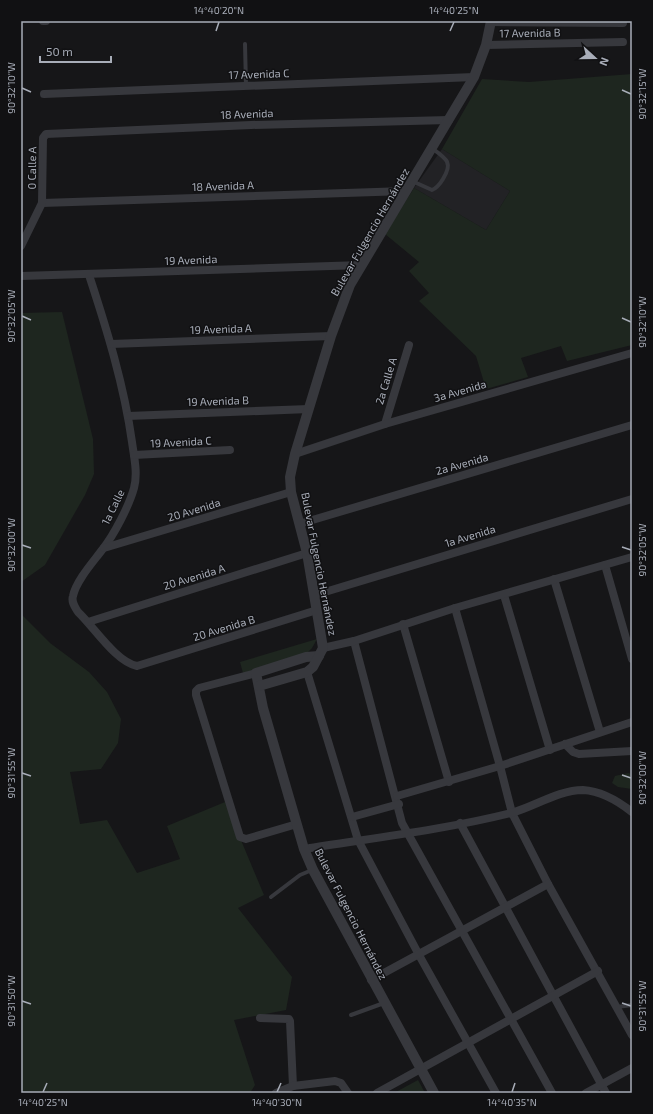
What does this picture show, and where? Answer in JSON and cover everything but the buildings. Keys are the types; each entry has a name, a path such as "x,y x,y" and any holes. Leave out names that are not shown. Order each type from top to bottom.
{"street":[{"path":"490,22 624,23"},
{"name":"Bulevar Fulgencio Hernández","path":"321,652 315,595 307,554 291,492 290,477 295,454 341,306 362,265 474,77 486,45 490,22"},
{"name":"17 Avenida B","path":"486,45 623,42"},
{"name":"17 Avenida C","path":"44,94 474,77"},
{"name":"18 Avenida","path":"46,134 251,125 449,120"},
{"name":"0 Calle A","path":"21,246 42,203 43,138 46,134"},
{"name":"18 Avenida A","path":"42,203 406,191"},
{"name":"19 Avenida","path":"21,276 362,265"},
{"name":"1a Calle","path":"89,275 111,344 128,416 134,455 135,482 104,548 82,577 73,596 72,604 119,656 129,665 137,666"},
{"name":"19 Avenida A","path":"111,344 331,336"},
{"name":"2a Calle A","path":"385,424 409,345"},
{"name":"3a Avenida","path":"295,454 385,424 632,353"},
{"name":"19 Avenida B","path":"128,416 309,408"},
{"name":"2a Avenida","path":"299,524 632,426"},
{"name":"19 Avenida C","path":"134,455 230,450"},
{"name":"20 Avenida","path":"104,548 291,492"},
{"name":"1a Avenida","path":"315,595 632,499"},
{"name":"20 Avenida A","path":"88,622 307,554"},
{"path":"297,824 246,839 240,837 196,695 196,691 199,688 256,673 455,608 632,557"},
{"path":"604,565 632,659"},
{"path":"554,579 600,732"},
{"path":"504,595 550,750"},
{"path":"455,608 512,812 548,884 598,971 632,1035"},
{"name":"20 Avenida B","path":"137,666 317,610"},
{"path":"403,624 449,782"},
{"path":"354,641 398,800 402,823 552,1093"},
{"path":"259,686 307,672 313,667 321,652"},
{"path":"307,672 358,840 419,955 496,1093"},
{"name":"Bulevar Fulgencio Hernández","path":"256,673 304,850 371,980 434,1093"},
{"path":"352,818 449,782 632,722"},
{"path":"565,744 573,752 579,754 632,751"},
{"path":"304,850 408,833 512,812 572,791 583,790 607,796 632,812"},
{"path":"460,823 504,907 606,1093"},
{"path":"371,980 548,884"},
{"path":"377,1093 598,971"},
{"path":"260,1018 289,1019 290,1021 293,1086"},
{"path":"586,1093 632,1068"},
{"path":"276,1093 293,1086 335,1081 341,1083 348,1093"}],"lane":[{"path":"245,44 246,86"},
{"path":"412,181 432,190 440,184 449,168 448,164 440,154 432,149"},
{"path":"271,897 300,875 313,870"},
{"path":"351,1015 384,1003"},
{"path":"617,1007 632,1005"}],"shaded area":[{"path":"632,74 632,345 567,361 561,346 521,358 528,377 486,389 476,356 419,301 429,293 409,271 419,262 385,234 414,188 486,230 510,191 442,149 482,79 529,82"},
{"path":"442,149 510,191 486,230 414,188"},
{"path":"62,312 93,439 94,474 85,495 45,565 21,582 21,313"},
{"path":"21,614 50,643 89,672 107,692 121,719 118,743 101,769 70,772 80,824 107,820 137,873 180,859 167,826 225,802 264,895 238,908 292,977 286,1010 234,1020 255,1085 250,1093 21,1093"},
{"path":"317,639 312,648 304,656 243,673 240,662"},
{"path":"628,773 632,774 632,789 618,787 612,783 615,776"},
{"path":"418,1080 425,1093 394,1093"}]}
